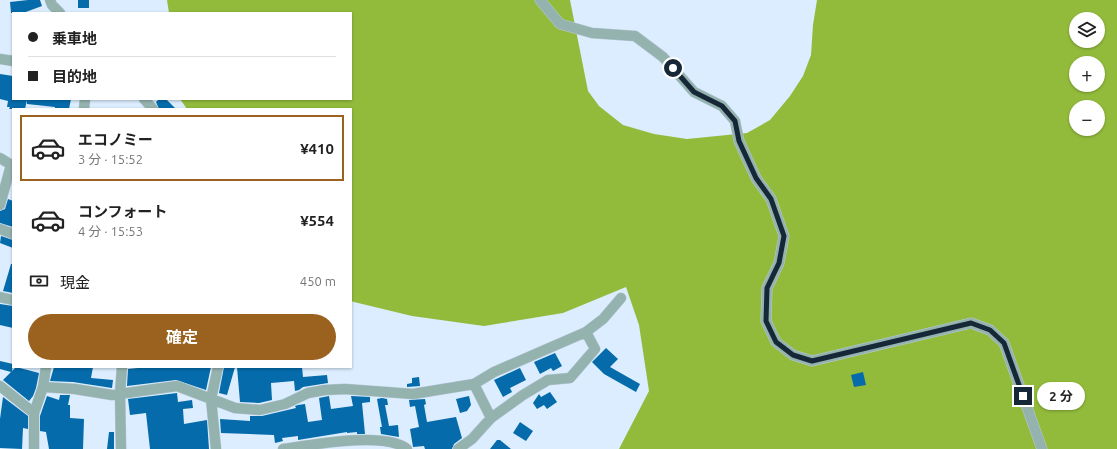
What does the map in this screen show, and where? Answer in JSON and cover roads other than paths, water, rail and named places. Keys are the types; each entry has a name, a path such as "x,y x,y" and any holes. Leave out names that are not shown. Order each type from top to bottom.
{"street":[{"path":"50,0 52,5 59,12"},
{"path":"540,0 560,24 592,32 635,36 663,57 694,92 722,106 735,121 739,141 756,178 771,199 784,236 779,263 767,288 766,321 776,342 793,355 812,361 971,323 990,330 1004,343 1042,449"},
{"path":"0,58 12,61"},
{"path":"145,100 152,108"},
{"path":"0,158 12,166 0,204"},
{"path":"0,229 12,234"},
{"path":"0,297 12,300"},
{"path":"43,387 74,389 112,395 177,386 235,408 260,410 285,404 308,393 326,390 345,389 413,394 474,384 494,372 586,332 603,319 621,298"},
{"path":"458,449 472,439 491,418 523,395 548,380 570,378 595,348 586,332"},
{"path":"34,449 34,413 43,387 46,368"},
{"path":"121,449 120,393 122,368"},
{"path":"216,449 211,399 218,368"},
{"path":"474,384 491,418"},
{"path":"0,386 34,413"},
{"path":"283,449 352,440 375,440 402,446 406,449"}]}
